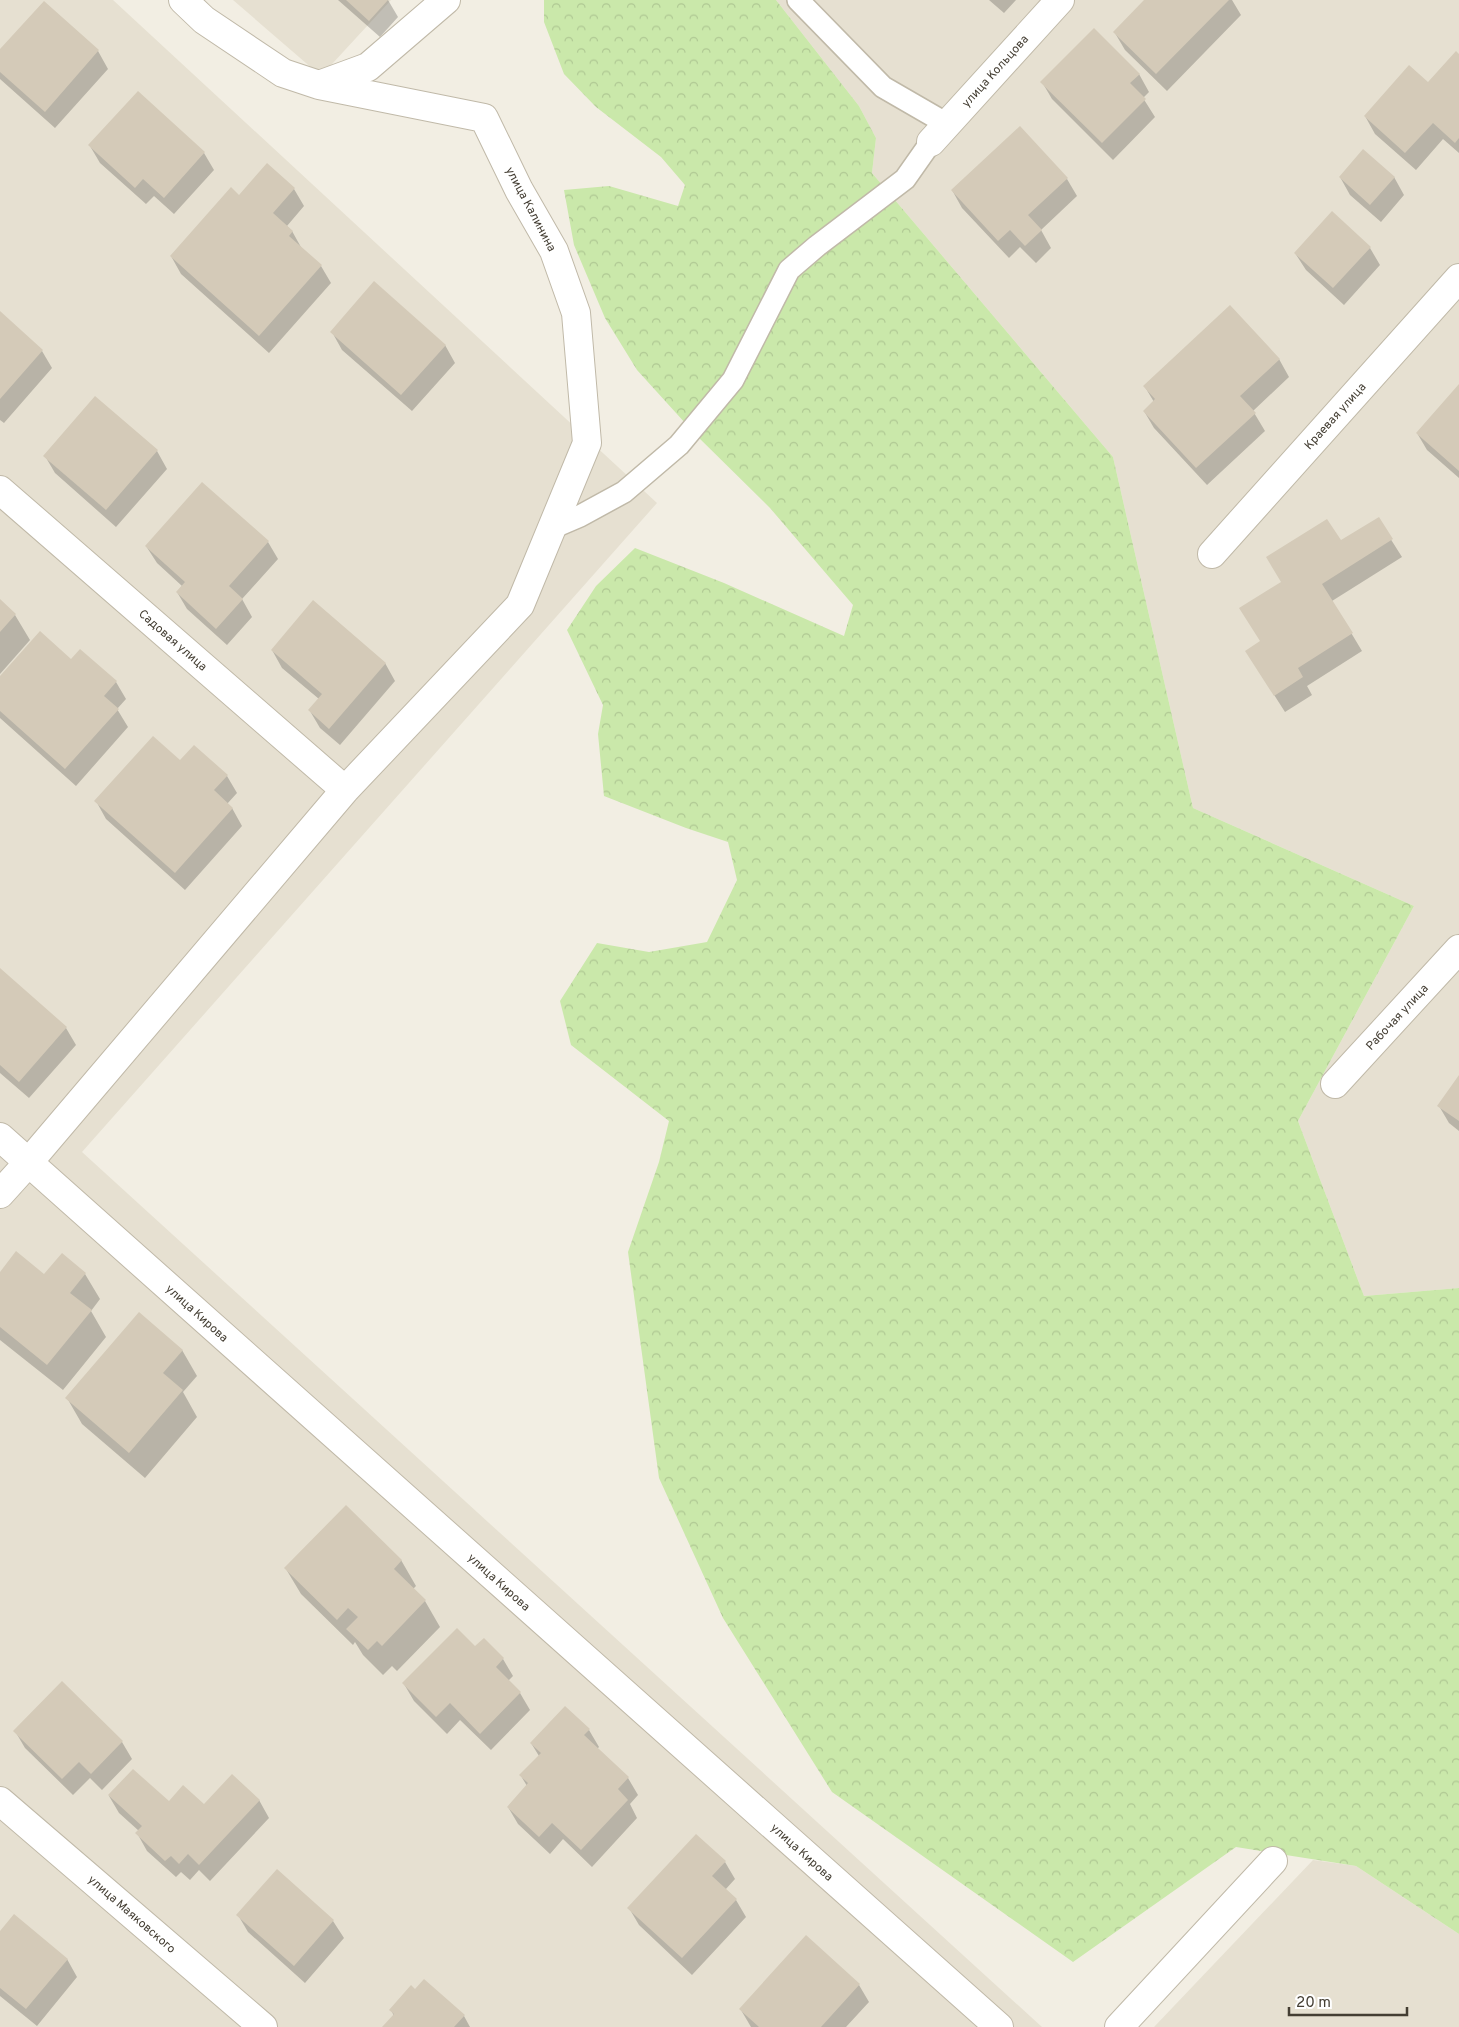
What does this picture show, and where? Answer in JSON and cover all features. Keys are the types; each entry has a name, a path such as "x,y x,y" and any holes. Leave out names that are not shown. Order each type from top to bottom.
{"street":[{"path":"183,0 204,20 283,73 319,85 368,68 446,0"},
{"name":"улица Кольцова","path":"939,133 1060,0"},
{"name":"улица Калинина","path":"319,85 484,118 519,190 554,251 576,313 587,443 520,605 345,790"},
{"name":"Краевая улица","path":"1212,554 1459,278"},
{"name":"Садовая улица","path":"0,490 345,790"},
{"path":"0,1194 345,790"},
{"name":"Рабочая улица","path":"1335,1084 1459,949"},
{"name":"улица Кирова","path":"0,1137 999,2027"},
{"name":"улица Маяковского","path":"0,1801 263,2027"},
{"path":"1119,2027 1273,1861"}],"lane":[{"path":"552,528 580,516 624,492 679,445 733,380 789,270 817,246 905,179 939,133 883,87 798,0"}],"shaded area":[{"path":"0,0 113,0 657,503 82,1152 1042,2027 0,2027"},
{"path":"233,0 391,0 321,76"},
{"path":"776,0 1459,0 1459,1288 1364,1296 1298,1121 1414,906 1193,808 1113,457 872,173 876,138 859,106"},
{"path":"1313,1860 1356,1866 1459,1934 1459,2027 1154,2027"}],"green space":[{"path":"544,0 776,0 859,106 876,138 872,173 1113,457 1193,808 1414,906 1298,1121 1364,1296 1459,1288 1459,1934 1356,1866 1236,1847 1073,1962 832,1792 723,1618 659,1478 628,1252 659,1162 669,1121 571,1045 560,1001 597,943 649,952 707,942 737,880 728,842 604,796 598,734 603,705 567,630 596,586 635,548 724,583 844,636 853,605 770,508 696,435 637,370 605,318 574,245 564,190 609,186 678,206 685,185 661,157 596,107 564,74 544,22"}],"building":[{"path":"346,0 388,0 369,21"},
{"path":"1144,0 1229,0 1156,74 1113,32"},
{"path":"44,1 99,50 45,112 0,72 0,49"},
{"path":"1094,28 1140,74 1130,83 1146,99 1102,143 1040,82"},
{"path":"1456,51 1459,54 1459,138 1455,143 1433,123 1405,153 1364,116 1409,65 1428,82"},
{"path":"138,91 205,152 164,198 143,179 135,188 88,145"},
{"path":"1020,126 1068,178 1028,215 1042,230 1025,246 1010,230 998,241 951,190"},
{"path":"1363,149 1395,177 1370,205 1339,177"},
{"path":"267,163 295,188 273,213 293,231 289,236 322,265 259,336 170,256 231,187 239,195"},
{"path":"1332,211 1371,247 1333,288 1294,253"},
{"path":"374,281 446,345 401,395 330,332"},
{"path":"1230,305 1280,359 1240,396 1256,413 1196,468 1143,411 1155,399 1143,386"},
{"path":"0,311 43,350 0,399"},
{"path":"1459,384 1459,471 1416,433"},
{"path":"95,396 158,450 106,510 43,456"},
{"path":"202,482 269,541 229,586 243,599 216,629 176,592 185,582 145,546"},
{"path":"1379,517 1393,539 1322,584 1353,633 1298,668 1303,677 1274,696 1245,651 1260,641 1239,608 1281,582 1266,557 1327,519 1341,540"},
{"path":"0,599 16,614 0,632"},
{"path":"313,600 386,663 329,729 308,710 322,694 271,650"},
{"path":"40,631 71,659 80,649 117,681 104,696 119,709 65,769 0,711 0,676"},
{"path":"153,736 180,760 194,745 228,775 214,790 233,808 175,873 94,801"},
{"path":"0,968 67,1027 19,1082 0,1065"},
{"path":"1459,1075 1459,1121 1437,1106"},
{"path":"16,1251 44,1274 62,1253 86,1273 70,1293 92,1310 47,1365 0,1327 0,1272"},
{"path":"139,1312 183,1350 163,1373 183,1390 129,1453 65,1398"},
{"path":"346,1505 402,1560 394,1569 426,1600 382,1646 377,1641 368,1650 346,1629 358,1617 348,1608 337,1620 284,1568"},
{"path":"457,1628 475,1646 484,1638 504,1658 496,1667 521,1692 480,1734 450,1703 436,1717 402,1683"},
{"path":"62,1681 123,1741 91,1774 79,1762 62,1779 13,1731"},
{"path":"565,1706 590,1729 584,1735 629,1777 618,1789 628,1800 581,1850 552,1823 539,1837 507,1807 528,1783 519,1775 541,1753 530,1743"},
{"path":"133,1769 169,1801 183,1785 204,1804 232,1774 260,1800 199,1865 188,1854 179,1864 171,1856 165,1861 135,1833 142,1826 108,1795"},
{"path":"696,1834 726,1861 712,1876 737,1899 682,1958 627,1908"},
{"path":"277,1869 334,1920 294,1966 236,1915"},
{"path":"14,1914 68,1959 26,2009 0,1988 0,1931"},
{"path":"806,1935 860,1984 821,2027 759,2027 739,2009"},
{"path":"424,1979 465,2015 454,2027 382,2027 394,2014 389,2010 411,1985 415,1989"}]}
